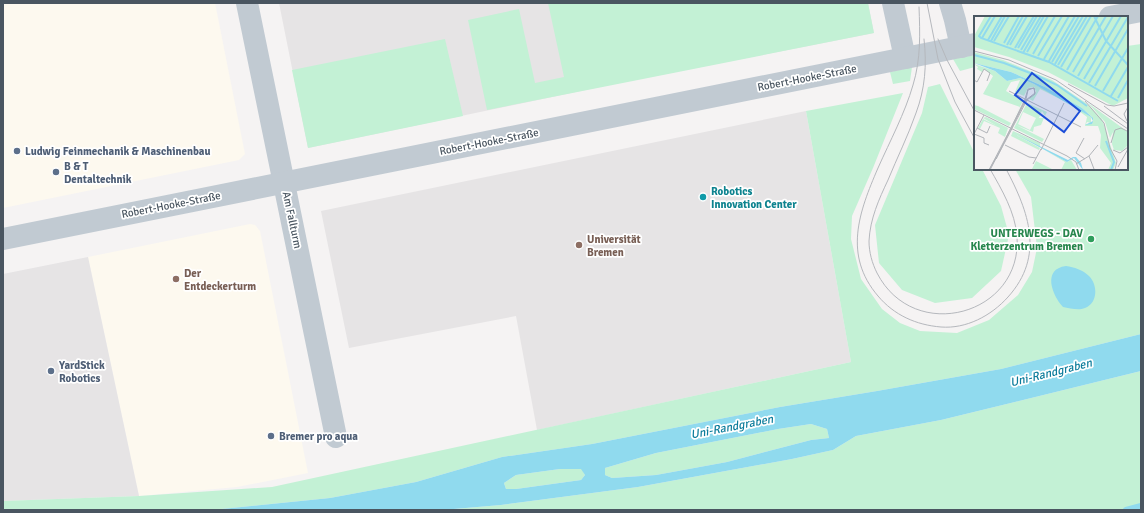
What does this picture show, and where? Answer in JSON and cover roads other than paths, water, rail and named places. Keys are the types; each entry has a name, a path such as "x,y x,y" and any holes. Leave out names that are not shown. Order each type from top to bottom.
{"street":[{"name":"Am Fallturm","path":"247,3 336,437"},
{"path":"893,3 905,58"},
{"path":"950,3 955,20 968,46"},
{"path":"1115,16 1141,11"},
{"name":"Robert-Hooke-Straße","path":"3,240 968,46"}],"water":[{"path":"1066,266 1084,272 1092,280 1095,294 1089,306 1082,309 1063,307 1055,296 1051,283 1052,277 1054,272 1059,268"},
{"name":"Uni-Randgraben","path":"1141,334 1141,371 941,420 856,436 833,450 792,459 638,487 501,505 442,510 212,510 330,498 416,482 502,457 592,444 780,407 1001,369","holes":["811,424 827,429 829,438 811,440 727,462 656,475 612,478 605,475 605,468 656,453","560,469 581,469 585,475 581,480 516,489 506,489 504,483 516,475"]}],"waterway":[{"path":"1126,510 1141,506"}],"tram line":[{"path":"927,3 938,59 955,102 974,137"},
{"path":"919,7 920,36 916,75 902,116 871,184 860,217 858,233 858,249 861,265 867,281 884,303 898,314 914,321 932,326 950,327 960,326 978,320 994,310 1008,297 1027,266 1030,250 1030,234 1021,201 1006,170"},
{"path":"924,39 924,77 919,104 910,130 878,202 873,217 869,241 871,257 877,273 894,295 915,309 939,314 963,311 985,301 1003,285 1014,263 1017,236 1011,210 991,170"},
{"path":"938,39 947,60 974,110"}],"place":[{"name":"Ludwig Feinmechanik & Maschinenbau","path":"17,151"},
{"name":"B & T Dentaltechnik","path":"56,172"},
{"name":"Robotics Innovation Center","path":"703,197"},
{"name":"UNTERWEGS - DAV Kletterzentrum Bremen","path":"1091,239"},
{"name":"Universität Bremen","path":"579,245"},
{"name":"Der Entdeckerturm","path":"176,279"},
{"name":"YardStick Robotics","path":"51,371"},
{"name":"Bremer pro aqua","path":"271,436"}]}
